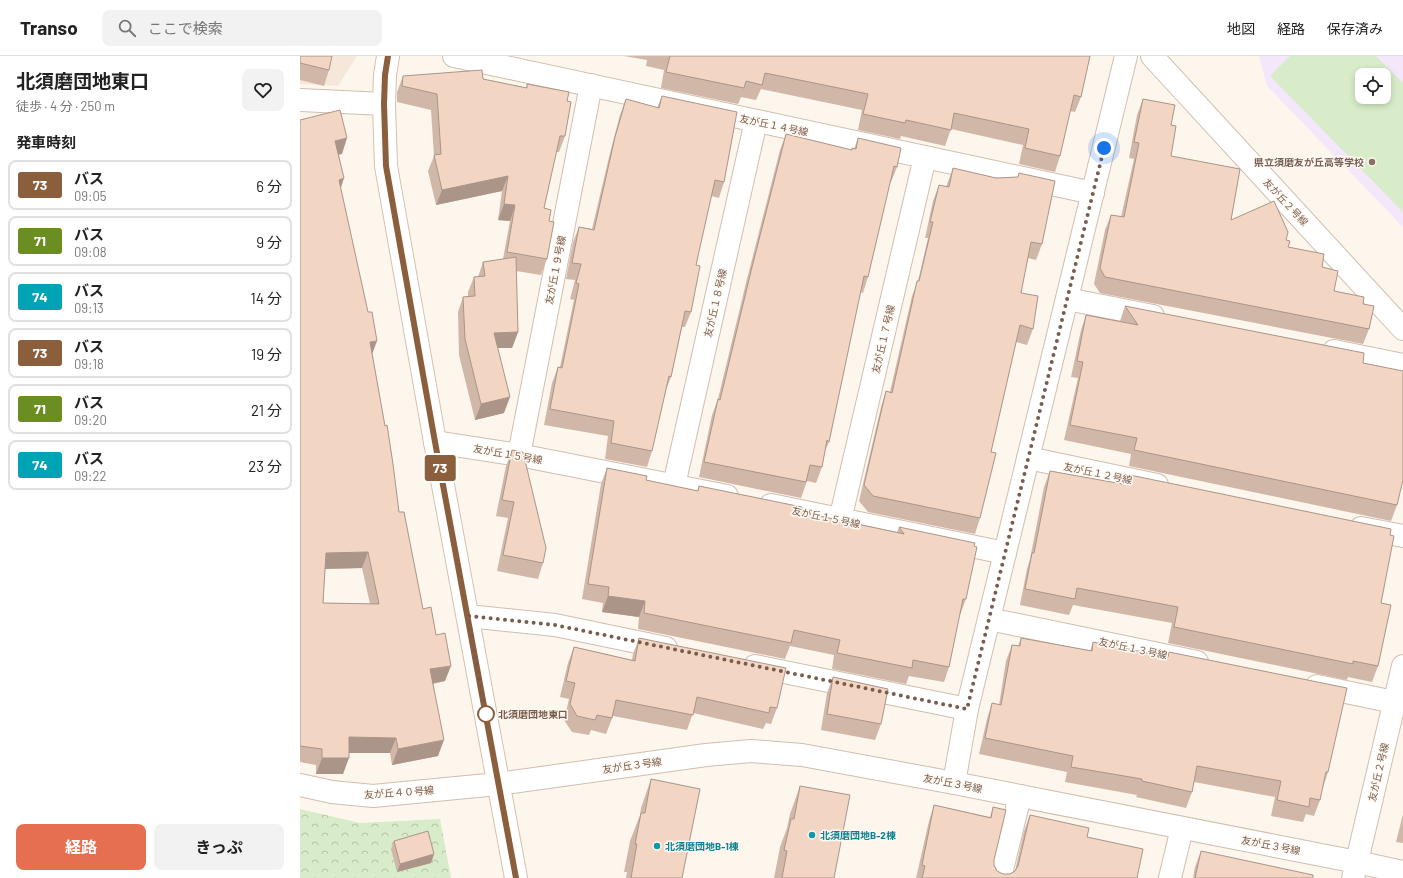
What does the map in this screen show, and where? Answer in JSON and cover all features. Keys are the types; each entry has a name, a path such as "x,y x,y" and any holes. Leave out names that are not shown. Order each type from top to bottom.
{"street":[{"path":"388,56 385,75 384,104 386,166 435,442 516,878"},
{"name":"友が丘１４号線","path":"454,56 1093,194"},
{"path":"954,783 967,709 1126,56"},
{"name":"友が丘２号線","path":"1152,56 1403,329"},
{"name":"友が丘１９号線","path":"519,455 591,85"},
{"path":"300,100 384,104"},
{"name":"友が丘１８号線","path":"674,485 756,121"},
{"name":"友が丘１７号線","path":"840,520 925,157"},
{"path":"1067,299 1168,319"},
{"path":"1317,348 1403,365"},
{"name":"友が丘１５号線","path":"435,442 519,455 674,485 1005,553"},
{"name":"友が丘１２号線","path":"1028,458 1177,489"},
{"path":"1340,523 1403,536"},
{"path":"468,616 555,625 687,652"},
{"name":"友が丘１３号線","path":"989,619 1215,665"},
{"path":"734,661 967,709"},
{"name":"友が丘２号線","path":"1356,870 1403,666"},
{"path":"1301,683 1394,702"},
{"name":"友が丘３号線","path":"498,784 706,754 751,751 802,755 1182,828 1356,870 1403,872"},
{"name":"友が丘４０号線","path":"300,785 332,792 373,796 498,784"},
{"path":"1000,878 1020,796"},
{"path":"1170,878 1182,828"}],"shaded area":[{"path":"300,56 357,56 338,86 300,84"},
{"name":"県立須磨友が丘高等学校","path":"1259,56 1403,56 1403,227 1267,86"}],"green space":[{"name":"県立須磨友が丘高等学校","path":"1290,56 1376,56 1388,68 1355,68 1355,104 1391,104 1391,71 1403,83 1403,212 1270,76"},
{"path":"300,809 360,823 440,819 451,878 300,878"}],"building":[{"path":"300,56 332,56 329,70 300,63"},
{"path":"670,56 1090,56 1081,97 1074,95 1060,156 1025,148 1029,129 954,113 951,130 906,120 905,123 863,114 868,94 765,73 762,85 746,81 744,88 666,72"},
{"path":"482,70 483,79 527,88 527,84 569,92 567,101 571,102 565,136 560,136 544,208 551,210 549,221 554,222 547,259 507,252 515,205 504,204 508,176 442,190 434,155 441,154 437,94 402,86 403,76"},
{"path":"662,96 737,112 724,182 715,180 696,265 700,266 691,312 685,311 671,377 669,376 652,451 611,443 614,421 550,409 558,367 562,368 579,284 576,283 581,264 572,263 579,227 594,230 615,137 626,99 659,108"},
{"path":"1143,99 1175,105 1171,125 1176,126 1171,156 1240,169 1231,220 1274,201 1288,232 1286,240 1290,241 1288,247 1324,254 1322,267 1338,271 1334,291 1364,297 1363,304 1374,306 1369,329 1105,277 1100,268 1111,215 1124,217 1139,143 1134,142"},
{"path":"340,110 347,138 335,141 344,178 339,180 368,312 372,312 377,341 370,342 385,426 387,425 399,512 404,512 423,609 431,607 436,635 445,633 451,666 430,669 444,740 398,749 396,738 349,737 349,758 322,758 322,749 300,746 300,120","holes":["368,552 379,604 323,603 326,553"]},
{"path":"786,134 852,150 852,148 856,149 858,138 901,148 897,167 894,166 868,277 864,276 829,442 827,440 822,467 810,465 806,482 704,462 718,399 720,400"},
{"path":"953,168 996,178 1018,177 1019,173 1055,181 1042,244 1031,242 1021,293 1038,296 1033,329 1020,325 991,452 996,453 980,518 873,496 864,485 886,391 892,393 917,281 919,281 933,222 930,222 939,185 949,187"},
{"path":"516,257 518,332 494,333 510,397 481,404 465,339 463,297 475,296 474,277 485,276 483,262"},
{"path":"1125,306 1364,353 1363,363 1403,371 1403,480 1397,505 1134,450 1137,438 1070,425 1083,362 1077,361 1086,315 1138,325"},
{"path":"512,450 523,452 546,548 543,563 503,555 514,502 502,500"},
{"path":"607,468 647,476 646,480 698,491 699,486 802,507 801,512 904,534 899,527 975,543 974,546 977,547 966,599 963,599 949,667 913,660 912,668 837,653 840,640 794,630 791,643 644,613 645,601 608,596 609,587 588,584"},
{"path":"1050,471 1128,485 1130,475 1391,529 1390,535 1394,536 1381,603 1391,605 1378,666 1353,661 1353,664 1174,627 1178,607 1077,588 1075,599 1025,589 1032,553 1034,553"},
{"path":"639,638 786,668 777,708 770,707 769,713 697,697 693,715 616,700 612,718 597,715 595,720 577,716 570,704 575,683 566,681 574,647 635,661"},
{"path":"1021,638 1092,651 1093,642 1168,657 1169,652 1347,688 1328,772 1326,772 1320,800 1310,798 1309,807 1277,800 1281,781 1197,766 1192,792 1142,781 1142,779 1071,767 1073,756 985,738 992,703 1001,705 1012,645 1020,646"},
{"path":"833,677 888,689 881,724 827,714"},
{"name":"北須磨団地B-1棟","path":"651,779 700,789 682,878 631,878 637,844 635,844 641,813 645,813"},
{"name":"北須磨団地B-2棟","path":"800,786 850,795 834,878 782,878 787,851 784,850 791,819 794,819"},
{"path":"934,805 991,818 993,807 1006,810 994,860 994,865 997,871 1003,874 1010,874 1015,871 1018,866 1030,815 1089,828 1087,837 1143,849 1137,878 922,878 925,866 922,865"},
{"path":"428,831 434,854 400,864 394,841"},
{"path":"1201,851 1313,875 1313,878 1195,878"}],"bus line":[{"name":"73","path":"388,56 385,75 384,104 386,166 435,442 516,878"}],"place":[{"name":"県立須磨友が丘高等学校","path":"1372,162"},
{"name":"北須磨団地東口","path":"486,714"},
{"name":"北須磨団地B-2棟","path":"812,835"},
{"name":"北須磨団地B-1棟","path":"657,846"}],"route":[{"path":"486,714 468,616 555,625 967,709 1104,148"}]}
